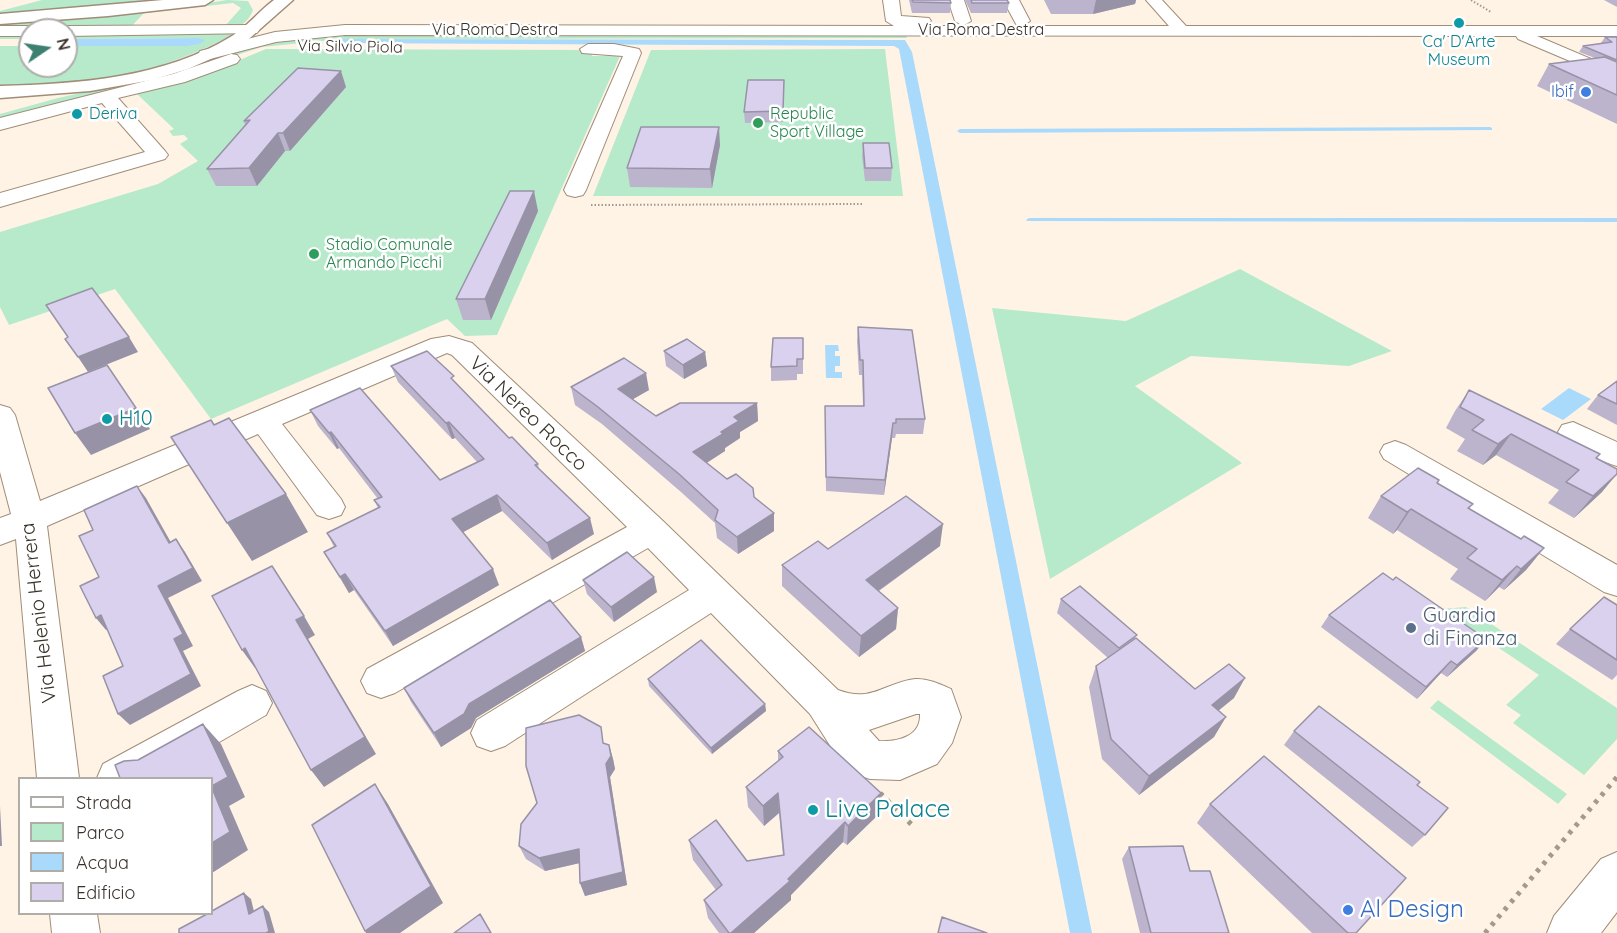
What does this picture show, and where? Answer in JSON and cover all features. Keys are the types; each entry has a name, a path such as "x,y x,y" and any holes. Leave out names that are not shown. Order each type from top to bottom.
{"main road":[{"path":"0,19 108,11 205,0"},
{"path":"0,109 46,94 101,90 188,62 208,61 251,30 264,7 285,0"},
{"path":"0,92 101,90"}],"street":[{"path":"891,0 894,21 1110,22 1130,16 1165,13 1275,23 1403,22 1471,7"},
{"path":"956,0 963,21"},
{"path":"1011,0 1022,21"},
{"path":"1154,0 1181,30"},
{"name":"Via Roma Destra","path":"264,7 271,20 290,26 345,30 1617,31"},
{"path":"1492,13 1515,31 1617,76"},
{"path":"1533,16 1582,21 1617,21"},
{"path":"78,31 251,30"},
{"name":"Via Roma Destra","path":"208,61 275,37 345,30"},
{"path":"0,31 18,31"},
{"name":"Via Silvio Piola","path":"0,124 101,90 266,47 338,48"},
{"path":"567,49 614,49 633,53 575,190"},
{"path":"0,200 158,155 101,90"},
{"name":"Via Nereo Rocco","path":"14,526 441,345 449,344 462,349 651,530 824,702"},
{"name":"Via Helenio Herrera","path":"0,416 14,526 58,777"},
{"path":"264,421 329,507"},
{"path":"1573,432 1617,455"},
{"path":"1395,452 1617,582"},
{"path":"381,681 651,530"},
{"path":"491,733 714,593"},
{"path":"120,777 252,703"},
{"path":"1571,933 1617,874"},
{"path":"74,915 76,933"}],"path":[{"path":"1471,7 1492,13"},
{"path":"575,190 570,202 575,205 863,204"},
{"path":"1485,933 1617,777"},
{"path":"879,792 912,825"}],"green space":[{"path":"42,0 168,0 113,6 39,9 0,15 0,11"},
{"path":"227,0 248,1 253,10 243,24 215,32 233,34 206,48 150,69 90,82 30,87 0,86 0,46 18,46 18,78 78,78 78,46 199,44 198,38 78,39 78,18 61,18 152,12","holes":["233,3 241,8 224,27 129,29 144,13"]},
{"path":"18,21 18,39 0,39 0,22"},
{"path":"905,32 907,38 342,39 262,47 215,62 213,59 248,46 332,33"},
{"name":"Stadio Comunale Armando Picchi","path":"266,49 593,50 592,56 620,56 497,335 465,336 447,319 211,419 115,289 9,325 0,307 0,232 158,184 198,161 180,144 188,139 184,135 173,136 169,131 174,129 137,94 213,71"},
{"name":"Republic Sport Village","path":"885,49 903,196 593,196 651,50"},
{"path":"186,70 193,71 0,120 0,114 58,98"},
{"path":"1240,269 1392,351 1349,366 1191,356 1135,386 1242,463 1050,579 992,308 1126,321"},
{"path":"1466,607 1617,708 1617,739 1584,775 1513,723 1521,715 1506,705 1539,675 1441,609"},
{"path":"1438,700 1567,794 1558,804 1430,708"}],"water":[{"path":"198,38 205,40 199,44 187,46 78,46 78,39"},
{"path":"342,39 905,40 912,52 1092,933 1070,933 899,49 894,46 334,43"},
{"path":"825,345 838,345 839,351 835,351 835,356 840,356 840,366 835,366 835,372 842,372 842,378 826,378"},
{"path":"1569,388 1591,399 1563,420 1541,409"}],"building":[{"path":"912,0 950,0 951,3 913,2"},
{"path":"971,0 1007,0 1009,3 972,3"},
{"path":"1605,37 1617,37 1617,60 1583,46 1612,42"},
{"path":"1605,57 1617,62 1617,95 1549,64"},
{"path":"298,68 341,71 283,133 278,133 249,168 207,169 250,120 244,121"},
{"path":"748,80 784,80 783,111 744,112"},
{"path":"641,127 719,127 710,169 627,168"},
{"path":"863,143 889,143 892,168 865,168"},
{"path":"510,191 534,191 485,299 456,299"},
{"path":"92,288 129,337 78,357 65,339 68,337 46,305"},
{"path":"858,327 912,330 925,419 896,419 896,423 893,423 885,480 826,477 825,406 864,406 863,360 860,360"},
{"path":"773,338 803,338 803,359 797,359 797,366 771,367"},
{"path":"687,339 705,352 683,365 664,351"},
{"path":"427,351 454,376 451,378 509,438 512,437 538,464 535,465 590,518 547,543 497,495 452,519 493,569 385,631 345,574 340,577 324,552 336,546 327,533 380,507 374,500 382,497 331,432 329,433 310,410 360,388 440,480 484,459 391,366"},
{"path":"624,358 646,373 618,389 656,416 680,403 757,403 734,417 739,421 721,432 723,434 693,452 727,479 736,474 753,488 754,497 774,513 737,537 715,520 718,510 679,474 571,387"},
{"path":"107,365 136,408 75,433 48,388"},
{"path":"1617,381 1617,404 1598,395"},
{"path":"1469,390 1600,454 1596,458 1617,469 1617,474 1593,496 1566,482 1579,470 1511,434 1498,444 1472,430 1484,420 1460,407"},
{"path":"229,418 286,494 227,523 171,437 211,420 214,425"},
{"path":"1418,468 1439,480 1437,483 1473,504 1468,508 1521,539 1524,536 1544,548 1521,569 1517,566 1502,580 1467,558 1477,549 1411,509 1407,512 1381,496"},
{"path":"137,486 169,543 176,539 193,568 158,586 183,634 174,639 191,674 118,714 103,676 123,666 101,615 96,618 80,586 99,577 79,536 93,530 84,510"},
{"path":"906,496 943,524 866,580 898,608 861,636 782,565 818,541 828,549"},
{"path":"627,552 654,577 611,607 583,580"},
{"path":"272,566 304,616 296,620 365,737 311,770 245,648 242,650 212,596"},
{"path":"1383,573 1393,580 1396,577 1486,639 1457,665 1451,661 1426,687 1329,615"},
{"path":"1080,586 1137,635 1119,648 1061,599"},
{"path":"1604,597 1617,605 1617,660 1570,629"},
{"path":"550,600 581,637 469,704 464,714 434,733 404,688"},
{"path":"1136,638 1195,689 1229,664 1245,678 1212,705 1226,717 1149,776 1111,739 1096,666"},
{"path":"701,640 765,704 711,748 648,679"},
{"path":"1319,706 1420,782 1417,785 1448,808 1425,835 1294,731"},
{"path":"579,715 601,727 603,743 609,745 611,756 606,764 623,872 580,883 579,849 539,858 519,846 521,824 537,803 526,766 526,728"},
{"path":"203,724 228,777 213,785 213,777 120,777 115,765 124,761 138,760"},
{"path":"809,727 881,793 848,826 845,822 788,879 790,881 729,933 704,900 722,885 689,840 716,820 747,861 784,855 778,793 763,806 746,787 783,757 778,751"},
{"path":"1264,756 1406,878 1356,933 1348,933 1210,804"},
{"path":"375,784 431,886 365,931 312,825"},
{"path":"213,790 230,832 213,842"},
{"path":"1183,846 1190,871 1210,871 1229,933 1151,933 1129,847"},
{"path":"244,893 249,914 263,906 269,931 266,933 179,933 179,929 205,915 213,915 213,910"},
{"path":"480,914 491,933 454,933"},
{"path":"942,917 987,933 938,933"}],"waterway":[{"path":"960,131 1490,129"},
{"path":"1029,220 1617,220"}],"place":[{"name":"Ca' D'Arte Museum","path":"1459,23"},
{"name":"Ibif","path":"1586,92"},
{"name":"Deriva","path":"77,114"},
{"name":"Republic Sport Village","path":"758,123"},
{"name":"Stadio Comunale Armando Picchi","path":"314,254"},
{"name":"H10","path":"107,419"},
{"name":"Guardia di Finanza","path":"1411,628"},
{"name":"Live Palace","path":"813,810"},
{"name":"Al Design","path":"1348,910"}]}
